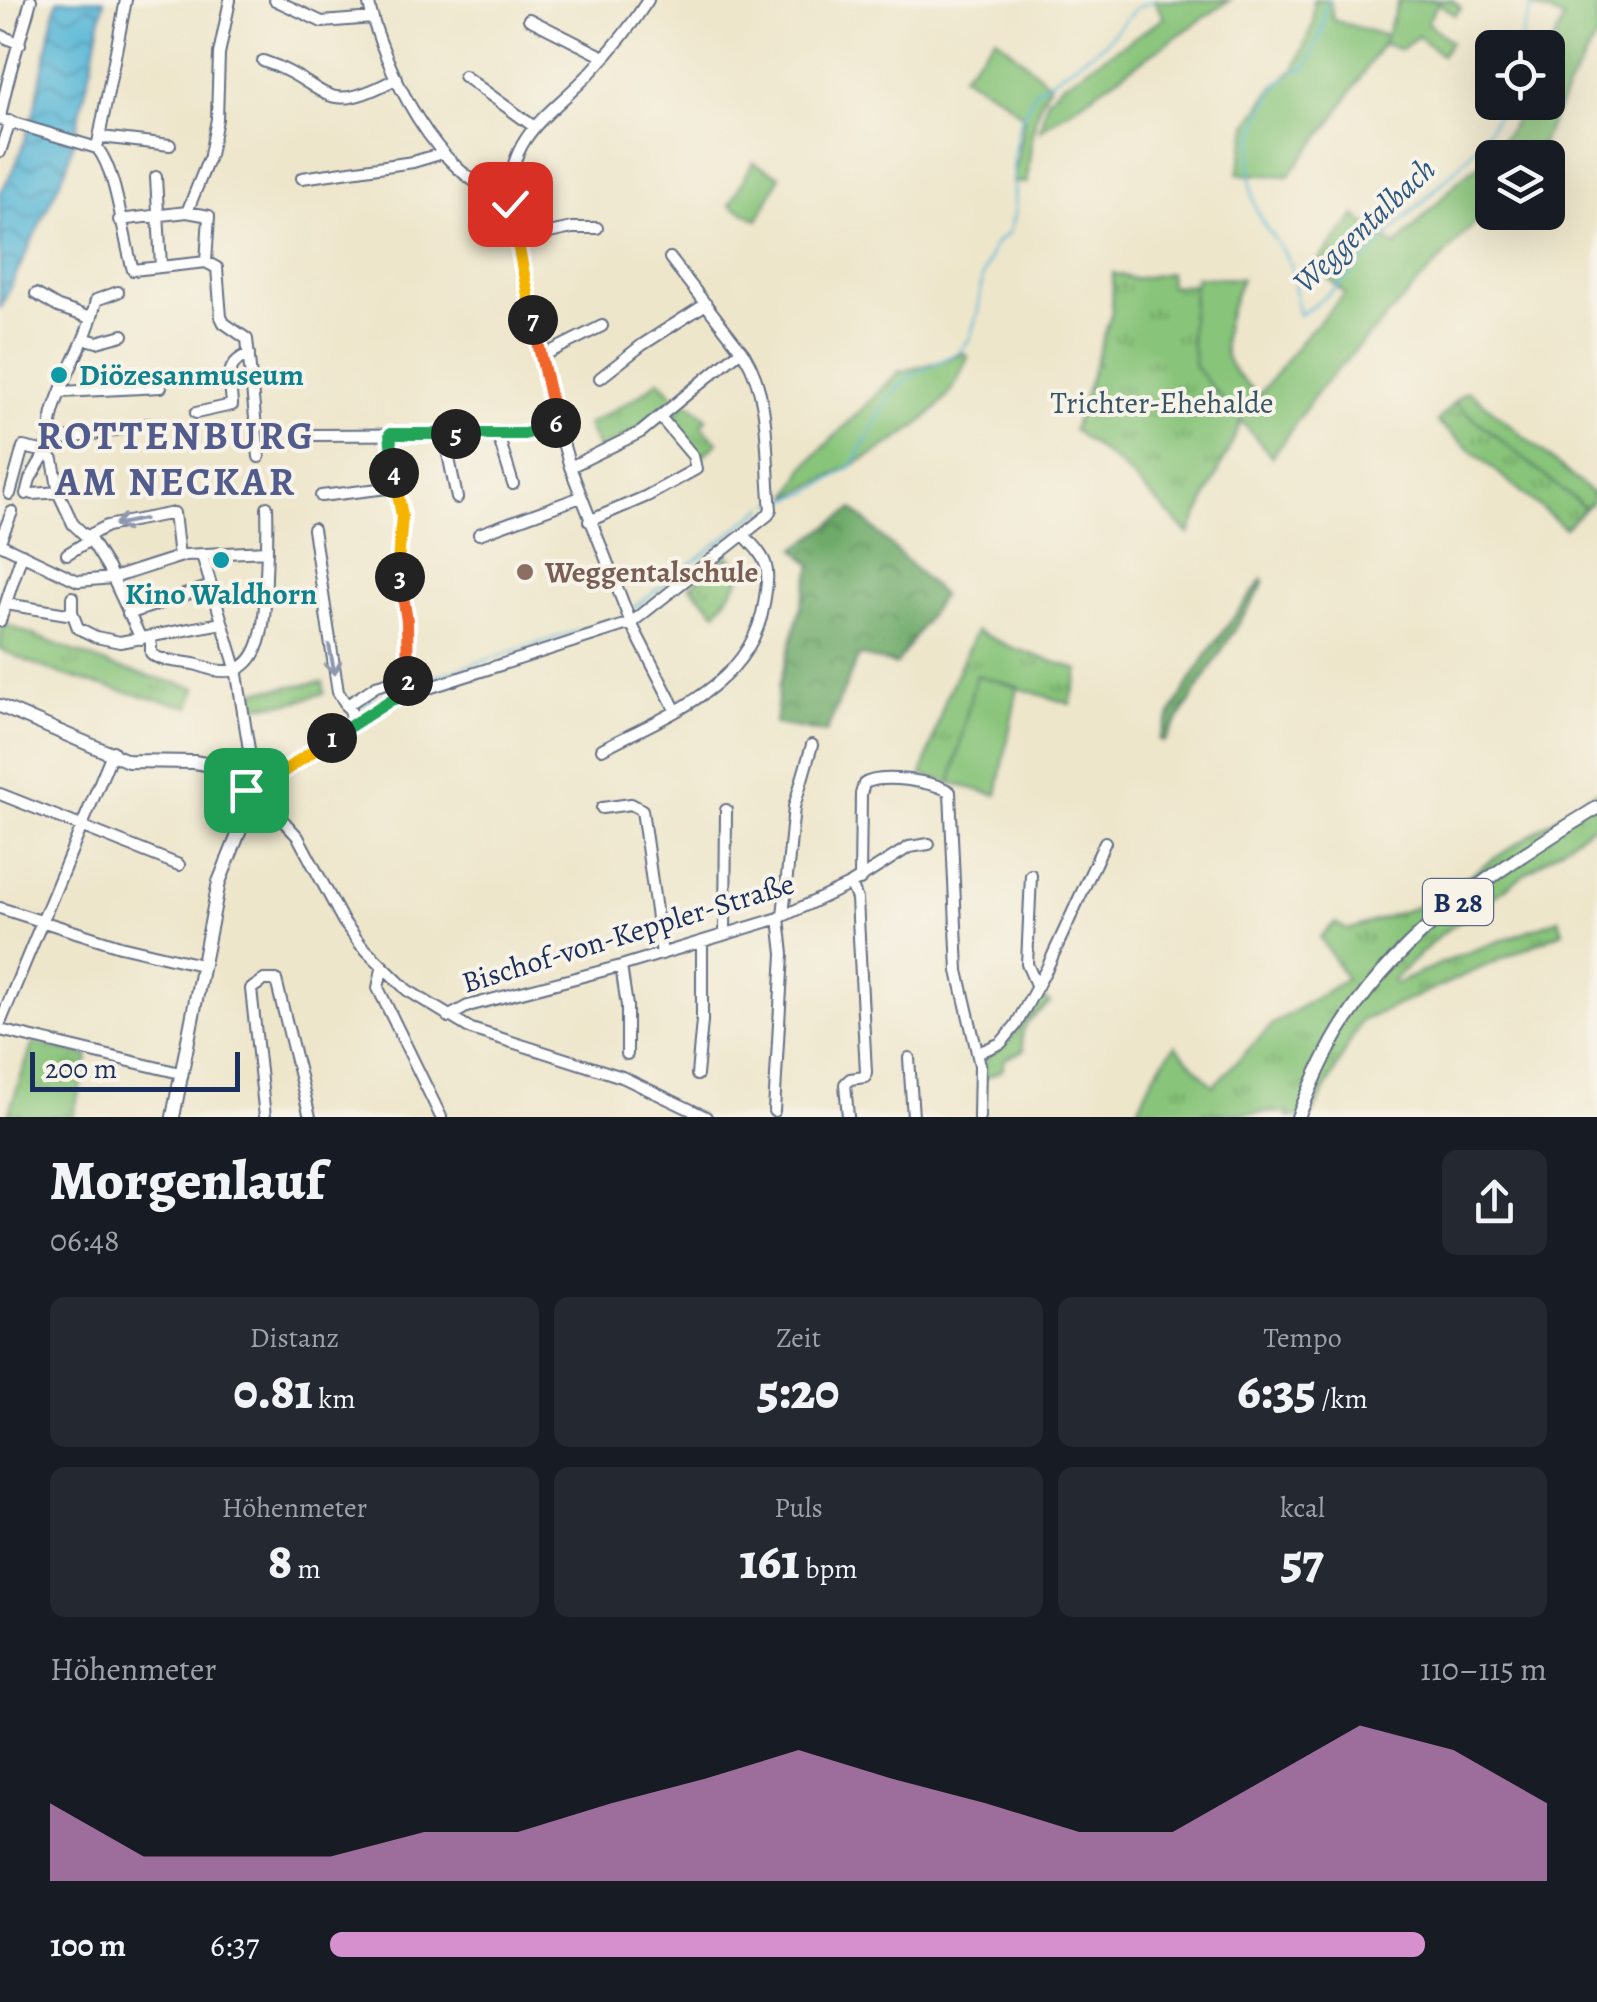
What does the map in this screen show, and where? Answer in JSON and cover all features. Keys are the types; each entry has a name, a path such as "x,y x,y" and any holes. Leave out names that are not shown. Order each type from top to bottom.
{"main road":[{"path":"0,706 132,760 194,762 252,776 243,822 219,882 173,1117"},
{"name":"B 28","path":"1298,1117 1343,1024 1406,947 1480,886 1597,808"}],"street":[{"path":"0,152 2,89 20,44 31,0"},
{"path":"126,0 99,143 112,175 133,270 210,263"},
{"path":"188,212 210,154 218,119 219,54 230,0"},
{"path":"275,0 319,22 373,18"},
{"path":"368,0 397,78 443,153 477,182 509,196"},
{"path":"648,0 604,58 534,126 521,144 512,166 509,196 540,357 570,467 630,623 676,711"},
{"path":"529,19 604,58"},
{"path":"0,35 20,44"},
{"path":"263,62 282,68 336,99 366,94 397,78"},
{"path":"464,76 534,126"},
{"path":"3,120 74,142 170,145"},
{"path":"302,178 414,162 443,153"},
{"path":"156,177 161,266"},
{"path":"119,220 188,212 209,216 210,263 218,273 221,317 247,339 260,457"},
{"path":"517,240 572,228 597,228"},
{"path":"346,706 376,686 409,685 630,623 768,515 767,444 753,372 741,350 670,258"},
{"path":"58,492 30,494 30,479 47,447 61,392 86,338 96,300 118,292"},
{"path":"36,294 58,307 92,316"},
{"path":"600,378 642,345 706,304"},
{"path":"540,357 602,326"},
{"path":"86,338 98,342 123,335"},
{"path":"570,467 628,440 661,418 741,350"},
{"path":"196,412 232,405 230,368 234,360 249,354"},
{"path":"61,392 162,386"},
{"path":"589,521 648,496 696,469 693,456 661,418"},
{"path":"10,494 23,447 47,447 148,424"},
{"path":"309,435 498,435 557,426"},
{"path":"390,434 402,516 398,563 407,621 409,685"},
{"path":"444,434 457,498"},
{"path":"498,435 513,484"},
{"path":"47,447 58,492 70,520 88,538 113,578 128,614 154,658 182,661 212,671 236,668 251,658 264,632 267,507"},
{"path":"321,496 396,486"},
{"path":"478,534 581,497"},
{"path":"12,512 0,542 59,575 74,590"},
{"path":"67,554 108,526 174,512 179,557"},
{"path":"313,529 339,698 351,712 352,723"},
{"path":"602,749 707,694 746,651 759,625 769,567 744,535"},
{"path":"74,590 179,557 267,551"},
{"path":"0,620 6,604 5,583 22,554"},
{"path":"208,554 211,586 236,668 252,776 298,837 343,920 382,969 448,1018 483,1034 622,1077 706,1117"},
{"path":"128,614 211,586"},
{"path":"74,590 72,612 78,628 113,642 222,623"},
{"path":"6,604 53,613 72,612"},
{"path":"252,776 289,769 409,685"},
{"path":"774,1111 783,954 781,917 794,807 812,745"},
{"path":"111,752 0,1026 180,1073"},
{"path":"848,1117 844,1084 865,1076 866,1072 856,882 861,794 864,784 878,778 939,786 950,792 958,971 978,1053 979,1117"},
{"path":"0,794 179,865"},
{"path":"602,808 631,804 642,810 662,954"},
{"path":"725,933 726,810"},
{"path":"978,1053 1010,1036 1105,842"},
{"name":"Bischof-von-Keppler-Straße","path":"448,1018 478,1003 622,966 781,917 856,882 908,847 929,844"},
{"path":"1031,874 1027,964 1037,986"},
{"path":"0,908 107,942 201,965"},
{"path":"697,1075 702,942"},
{"path":"622,966 627,1006 626,1054"},
{"path":"382,969 378,988 441,1117"},
{"path":"264,1117 251,989 264,980 280,984 310,1117"},
{"path":"909,1058 913,1117"}],"green space":[{"path":"1154,0 1230,0 1040,130 1047,99 1061,85 1164,18"},
{"path":"1313,0 1330,0 1333,20 1386,36 1399,0 1452,0 1461,8 1455,15 1438,3 1427,22 1451,42 1441,55 1418,36 1401,50 1384,41 1331,123 1288,176 1238,174 1249,123 1271,90 1295,68 1313,24"},
{"path":"1537,0 1597,0 1597,36 1565,93 1565,30 1559,30 1564,19 1534,7"},
{"path":"996,37 1050,84 1035,119 1027,183 1013,182 1024,117 1003,99 962,75"},
{"path":"1515,120 1552,120 1543,140 1502,140"},
{"path":"753,162 780,176 758,220 730,205"},
{"path":"1475,168 1475,223 1320,388 1272,457 1195,367 1190,332 1195,277 1241,279 1225,328 1226,356 1232,369 1260,394 1305,336 1345,294 1315,265 1356,216 1396,246"},
{"name":"Trichter-Ehehalde","path":"1113,273 1134,279 1169,273 1170,286 1241,280 1225,326 1224,351 1228,364 1251,391 1237,432 1189,534 1122,467 1073,430 1112,312"},
{"path":"962,353 968,356 955,385 923,420 856,464 789,497 805,466 899,372"},
{"path":"659,380 677,399 653,420 599,451 587,425"},
{"path":"1470,392 1593,494 1592,502 1585,508 1454,402"},
{"path":"687,402 707,418 701,426 718,442 700,458 671,422"},
{"path":"1454,402 1585,508 1565,528 1437,422"},
{"path":"853,509 942,595 896,665 859,655 826,733 775,724 779,686 812,565 795,549"},
{"path":"728,555 744,573 716,612 690,586"},
{"path":"1263,579 1264,584 1177,722 1164,742 1159,740 1193,676"},
{"path":"2,623 114,667 196,688 190,707 93,684 0,649"},
{"path":"976,631 1079,670 1070,704 976,675 951,783 922,775 946,697"},
{"path":"976,675 1018,687 997,795 951,783"},
{"path":"323,682 324,693 291,703 251,706 248,692"},
{"path":"1597,791 1597,822 1439,936 1392,981 1396,984 1453,958 1559,919 1563,932 1361,1021 1311,1117 1287,1117 1288,1112 1134,1117 1154,1075 1175,1045 1213,1086 1273,1024 1346,979 1320,937 1335,923 1348,930 1425,904"},
{"path":"1039,994 1050,1003 1024,1028 1024,1050 1005,1059 1002,1070 983,1079 984,1060 1013,1037"},
{"path":"33,1043 88,1056 73,1117 7,1117"}],"water":[{"path":"57,0 104,0 67,166 0,309 0,194 17,162 34,112"}],"waterway":[{"name":"Weggentalbach","path":"772,504 810,492 852,466 890,396 907,378 961,351 970,338 982,279 994,245 1009,232 1015,212 1013,157 1020,122 1035,91 1104,44 1135,9 1153,0"},
{"name":"Weggentalbach","path":"1294,72 1307,67 1322,30 1327,0"},
{"name":"Weggentalbach","path":"1524,30 1534,0"},
{"name":"Weggentalbach","path":"1287,76 1266,104 1259,122 1251,181 1259,216 1290,263 1299,315 1338,285 1456,169 1495,120"},
{"name":"Weggentalbach","path":"631,610 765,507"},
{"name":"Weggentalbach","path":"415,683 618,618"},
{"name":"Weggentalbach","path":"355,708 407,686"}],"place":[{"name":"Diözesanmuseum","path":"59,375"},
{"name":"Kino Waldhorn","path":"221,560"},
{"name":"Weggentalschule","path":"525,572"}],"district":[{"name":"ROTTENBURG AM NECKAR","path":"176,458"}],"route":[{"path":"246,790 262,791 271,780 352,723 391,700 412,694 407,676 407,621 398,563 402,516 390,434 524,434 557,426 510,204"}]}
